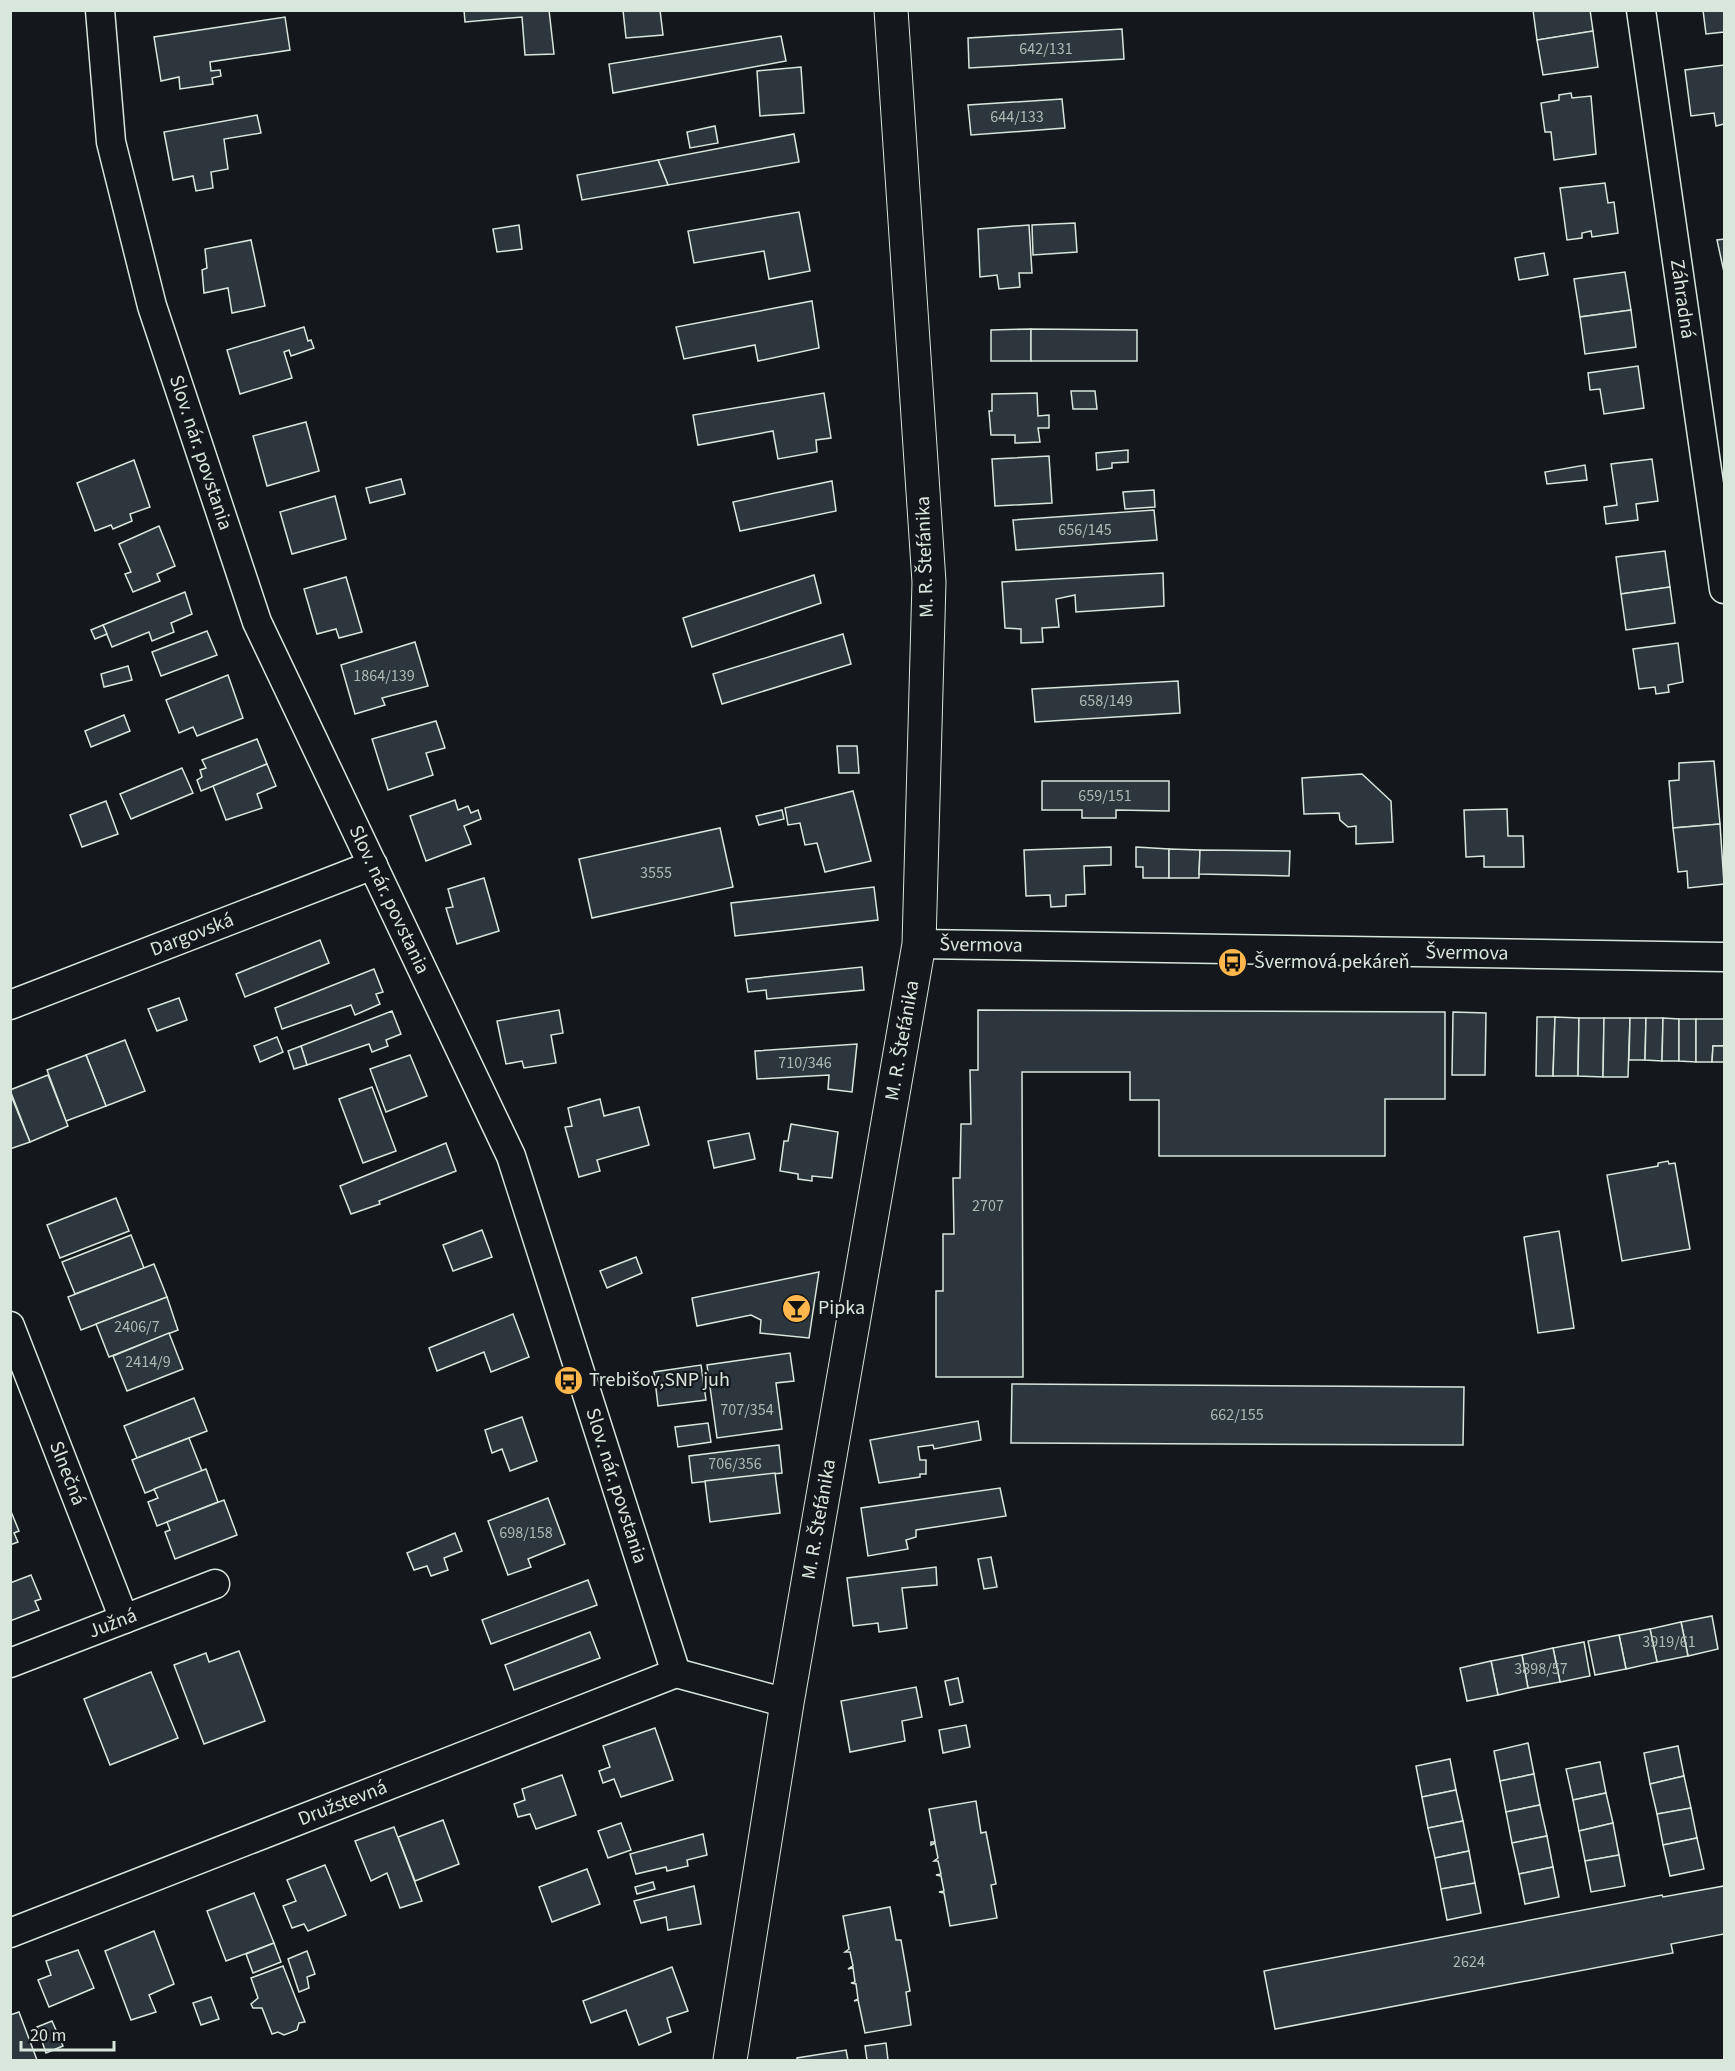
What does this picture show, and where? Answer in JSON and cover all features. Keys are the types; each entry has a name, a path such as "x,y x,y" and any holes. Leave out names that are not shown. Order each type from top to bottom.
{"street":[{"name":"Slov. nár. povstania","path":"100,10 111,142 153,306 257,621 511,1156 676,1673"},
{"name":"M. R. Štefánika","path":"730,2061 787,1703 919,944 929,582 891,10"},
{"name":"Záhradná","path":"1641,10 1725,589"},
{"name":"Dargovská","path":"10,1005 373,865"},
{"name":"Švermova","path":"919,944 1725,957"},
{"name":"Slnečná","path":"10,1326 124,1619"},
{"name":"Južná","path":"10,1664 215,1584"},
{"path":"676,1673 787,1703"},
{"name":"Družstevná","path":"10,1933 676,1673"}],"building":[{"path":"464,10 549,10 554,54 525,55 522,17 465,22"},
{"path":"623,10 660,10 663,35 626,38"},
{"path":"1533,10 1590,10 1593,31 1537,40"},
{"path":"1703,10 1724,10 1724,32 1706,34"},
{"path":"285,17 290,50 210,62 211,71 220,70 221,76 212,78 213,84 180,89 179,77 161,81 154,37"},
{"path":"1122,29 1124,59 969,68 968,38"},
{"path":"1593,31 1598,67 1543,75 1537,40"},
{"path":"781,36 786,61 613,93 609,64"},
{"path":"1724,65 1724,124 1716,126 1714,113 1691,116 1685,70"},
{"path":"801,67 804,113 760,116 757,71"},
{"path":"1571,93 1572,98 1591,96 1596,154 1554,160 1551,132 1545,132 1541,103 1559,100 1559,95"},
{"path":"1062,99 1065,128 971,135 968,105"},
{"path":"257,115 261,133 224,139 228,169 211,172 213,188 196,191 193,176 173,180 164,132"},
{"path":"715,126 718,143 690,148 687,132"},
{"path":"794,134 799,162 668,185 658,160"},
{"path":"658,160 668,185 582,200 577,175"},
{"path":"1605,183 1608,203 1614,202 1618,233 1592,237 1591,231 1582,233 1582,238 1567,240 1560,188"},
{"path":"799,212 810,271 769,279 764,251 694,263 688,231"},
{"path":"1075,223 1077,252 1033,255 1032,225"},
{"path":"519,225 522,249 497,252 493,229"},
{"path":"1029,225 1032,273 1019,273 1020,287 999,289 997,275 980,277 978,229"},
{"path":"1724,239 1724,272 1717,240"},
{"path":"251,240 265,306 232,313 228,288 204,293 202,270 207,268 205,249"},
{"path":"1544,253 1548,275 1519,280 1515,258"},
{"path":"1625,272 1631,310 1580,317 1574,279"},
{"path":"812,301 819,348 758,361 755,345 684,359 676,327"},
{"path":"1631,310 1636,347 1585,354 1580,317"},
{"path":"304,327 308,341 311,340 314,348 291,356 289,350 284,352 292,378 240,394 227,350"},
{"path":"1031,329 1031,361 991,361 991,330"},
{"path":"1031,329 1137,330 1137,361 1031,361"},
{"path":"1638,366 1644,408 1604,414 1600,389 1590,390 1588,373"},
{"path":"1071,391 1095,391 1097,409 1073,409"},
{"path":"824,393 831,438 816,440 817,452 778,459 773,431 698,445 693,415"},
{"path":"1037,393 1038,416 1049,415 1049,428 1038,428 1040,442 1015,443 1015,435 991,435 989,411 992,411 992,394"},
{"path":"306,422 319,471 267,486 253,436"},
{"path":"1128,450 1128,462 1112,463 1112,468 1097,470 1096,453"},
{"path":"1049,456 1052,503 995,506 992,459"},
{"path":"1652,459 1658,501 1636,504 1638,520 1606,524 1604,507 1617,505 1611,464"},
{"path":"134,460 150,507 130,514 132,521 113,529 111,525 95,531 77,483"},
{"path":"1585,465 1587,480 1547,484 1545,472"},
{"path":"401,479 405,494 370,503 366,488"},
{"path":"832,481 836,511 740,531 733,502"},
{"path":"1154,490 1155,507 1125,509 1123,492"},
{"path":"335,496 346,539 292,554 280,512"},
{"path":"1154,510 1157,540 1016,550 1013,520"},
{"path":"159,526 175,566 157,574 160,581 133,592 125,574 131,572 119,544"},
{"path":"1665,551 1670,587 1621,594 1616,557"},
{"path":"1163,573 1164,606 1076,612 1075,595 1056,599 1059,627 1042,628 1043,642 1021,643 1021,629 1005,628 1002,582"},
{"path":"814,575 821,603 692,647 683,618"},
{"path":"346,577 362,632 339,638 336,629 317,634 304,589"},
{"path":"1670,587 1675,623 1626,630 1621,594"},
{"path":"185,592 192,614 171,623 174,632 152,641 149,632 112,647 103,625"},
{"path":"103,625 107,634 95,639 91,630"},
{"path":"207,631 217,655 161,676 152,652"},
{"path":"843,634 851,664 722,704 713,674"},
{"path":"415,642 428,686 382,698 385,705 355,714 341,665"},
{"path":"1678,643 1683,682 1668,685 1669,692 1656,694 1655,687 1639,689 1633,649"},
{"path":"128,666 132,680 104,687 101,674"},
{"path":"228,675 243,718 197,736 193,727 179,733 166,700"},
{"path":"1178,681 1180,713 1035,722 1032,689"},
{"path":"124,715 130,731 91,747 85,731"},
{"path":"436,721 445,748 426,753 433,775 388,790 372,739"},
{"path":"257,739 267,764 201,791 197,780 202,777 200,770 206,768 202,760"},
{"path":"837,746 857,746 859,773 839,773"},
{"path":"1714,761 1720,824 1673,828 1669,781 1679,780 1679,763"},
{"path":"267,764 276,786 257,794 262,808 226,820 213,786"},
{"path":"182,768 193,793 131,819 120,794"},
{"path":"1362,774 1391,801 1393,842 1356,844 1356,826 1348,827 1340,820 1339,813 1304,814 1302,778"},
{"path":"1042,781 1169,781 1169,811 1116,810 1116,818 1082,818 1082,810 1042,810"},
{"path":"853,791 871,861 825,872 817,843 805,845 800,823 788,825 785,808"},
{"path":"455,800 458,810 468,806 471,813 478,810 481,819 464,826 471,844 426,861 410,816"},
{"path":"106,801 118,834 82,847 70,815"},
{"path":"1507,809 1508,836 1523,836 1524,867 1484,867 1484,856 1466,857 1464,810"},
{"path":"782,810 784,819 759,825 756,816"},
{"path":"1720,824 1724,884 1688,888 1687,871 1678,872 1673,828"},
{"path":"720,828 733,887 592,918 579,859"},
{"path":"1111,847 1111,865 1084,866 1085,894 1066,895 1066,906 1051,907 1050,895 1026,896 1024,850"},
{"path":"1136,847 1169,849 1169,878 1143,878 1143,867 1136,867"},
{"path":"1169,849 1200,850 1199,878 1169,878"},
{"path":"1200,850 1290,851 1289,876 1199,874"},
{"path":"484,878 499,931 457,944 446,908 453,907 448,889"},
{"path":"874,887 878,920 735,936 731,903"},
{"path":"320,940 329,963 245,997 236,974"},
{"path":"862,967 864,990 767,999 766,990 748,992 746,979"},
{"path":"374,969 383,992 376,994 380,1004 355,1015 351,1005 282,1029 275,1008"},
{"path":"179,998 187,1020 157,1031 148,1009"},
{"path":"559,1010 563,1033 551,1035 556,1063 524,1068 522,1061 506,1064 497,1021"},
{"path":"978,1010 1445,1012 1445,1099 1385,1099 1385,1156 1159,1156 1159,1100 1130,1100 1130,1072 1022,1072 1023,1377 936,1377 936,1291 943,1291 943,1234 954,1234 953,1178 960,1178 961,1124 971,1124 970,1070 978,1070"},
{"path":"392,1011 401,1034 386,1040 388,1046 372,1052 369,1044 307,1065 301,1046"},
{"path":"1453,1012 1486,1013 1485,1075 1452,1075"},
{"path":"1537,1017 1555,1017 1553,1076 1536,1076"},
{"path":"1555,1017 1579,1018 1578,1076 1553,1076"},
{"path":"1579,1018 1604,1018 1603,1077 1578,1076"},
{"path":"1604,1018 1630,1018 1628,1077 1603,1077"},
{"path":"1630,1018 1646,1018 1645,1060 1629,1060"},
{"path":"1646,1018 1663,1018 1662,1061 1645,1060"},
{"path":"1663,1018 1679,1019 1679,1061 1662,1061"},
{"path":"1679,1019 1696,1019 1696,1062 1679,1061"},
{"path":"1696,1019 1724,1019 1724,1046 1713,1046 1712,1062 1696,1062"},
{"path":"277,1037 283,1052 260,1062 254,1046"},
{"path":"125,1040 145,1091 106,1106 86,1055"},
{"path":"857,1044 852,1092 828,1089 829,1075 757,1079 755,1051"},
{"path":"301,1046 307,1065 294,1069 288,1051"},
{"path":"1713,1046 1724,1046 1724,1062 1712,1062"},
{"path":"86,1055 106,1106 66,1121 47,1070"},
{"path":"410,1055 427,1096 386,1112 370,1069"},
{"path":"48,1075 68,1126 30,1142 10,1090"},
{"path":"372,1087 396,1151 363,1163 339,1099"},
{"path":"10,1093 30,1142 10,1149"},
{"path":"600,1099 604,1116 639,1107 649,1145 597,1160 600,1171 579,1177 565,1127 572,1126 568,1108"},
{"path":"791,1124 838,1132 832,1178 812,1176 812,1181 798,1179 798,1174 780,1171 784,1141 788,1141"},
{"path":"749,1133 755,1159 714,1168 708,1141"},
{"path":"446,1143 456,1171 351,1214 340,1186"},
{"path":"1668,1161 1669,1164 1675,1163 1690,1249 1622,1261 1607,1175 1658,1166 1658,1163"},
{"path":"116,1198 129,1231 60,1258 47,1225"},
{"path":"482,1230 492,1257 453,1271 443,1245"},
{"path":"1559,1231 1574,1328 1538,1333 1524,1237"},
{"path":"131,1235 144,1268 75,1294 62,1262"},
{"path":"636,1257 642,1273 607,1288 600,1271"},
{"path":"154,1264 167,1297 81,1330 68,1297"},
{"path":"819,1272 809,1338 760,1333 761,1320 751,1315 697,1326 692,1298"},
{"path":"167,1297 178,1330 109,1357 96,1324"},
{"path":"513,1314 529,1357 491,1372 484,1352 437,1371 429,1348"},
{"path":"169,1333 183,1369 127,1391 113,1356"},
{"path":"790,1353 794,1381 776,1383 782,1429 717,1438 707,1365"},
{"path":"701,1365 706,1400 658,1406 654,1372"},
{"path":"1012,1384 1464,1387 1463,1445 1011,1443"},
{"path":"194,1398 207,1431 137,1458 124,1426"},
{"path":"522,1417 537,1461 510,1471 502,1449 492,1453 485,1430"},
{"path":"978,1421 981,1440 934,1449 933,1445 918,1447 920,1460 926,1460 926,1474 920,1474 920,1477 879,1483 870,1440"},
{"path":"708,1423 711,1442 678,1447 675,1427"},
{"path":"189,1438 202,1471 145,1493 132,1460"},
{"path":"779,1445 782,1473 692,1483 689,1456"},
{"path":"206,1469 218,1502 157,1526 148,1502 158,1498 154,1489"},
{"path":"775,1473 780,1513 710,1522 705,1481"},
{"path":"1000,1488 1006,1516 916,1530 916,1537 906,1540 908,1549 868,1556 861,1508"},
{"path":"548,1498 565,1544 528,1559 531,1567 508,1575 488,1521"},
{"path":"224,1500 237,1535 175,1559 165,1532 170,1530 167,1522"},
{"path":"10,1509 19,1531 14,1533 18,1542 10,1545"},
{"path":"455,1533 462,1551 444,1558 448,1570 431,1576 427,1566 414,1570 407,1553"},
{"path":"991,1557 997,1587 984,1589 978,1559"},
{"path":"936,1567 937,1585 902,1588 907,1628 879,1632 878,1623 853,1626 847,1578"},
{"path":"31,1575 41,1599 35,1601 39,1610 10,1621 10,1583"},
{"path":"588,1580 597,1605 491,1644 482,1620"},
{"path":"1712,1616 1718,1649 1688,1656 1681,1622"},
{"path":"1681,1622 1688,1656 1657,1662 1650,1629"},
{"path":"1650,1629 1657,1662 1626,1669 1619,1635"},
{"path":"590,1632 600,1658 514,1690 505,1665"},
{"path":"1619,1635 1626,1669 1595,1675 1588,1641"},
{"path":"1584,1642 1590,1676 1560,1682 1553,1648"},
{"path":"1553,1648 1560,1682 1528,1688 1522,1655"},
{"path":"239,1651 265,1721 204,1744 174,1665 206,1653 209,1662"},
{"path":"1522,1655 1528,1688 1498,1695 1491,1661"},
{"path":"1491,1661 1498,1695 1467,1701 1460,1668"},
{"path":"151,1672 178,1738 110,1765 84,1699"},
{"path":"958,1678 963,1702 950,1705 945,1681"},
{"path":"916,1687 922,1717 902,1721 905,1741 850,1752 841,1701"},
{"path":"966,1725 970,1747 943,1753 939,1730"},
{"path":"655,1728 673,1780 621,1797 614,1779 603,1783 599,1771 610,1767 603,1746"},
{"path":"1528,1743 1534,1774 1500,1781 1494,1751"},
{"path":"1678,1746 1684,1776 1650,1784 1644,1753"},
{"path":"1450,1759 1456,1790 1422,1797 1416,1766"},
{"path":"1600,1762 1606,1793 1573,1800 1566,1769"},
{"path":"1534,1774 1540,1805 1506,1812 1500,1781"},
{"path":"562,1775 576,1815 536,1829 530,1814 518,1817 514,1804 525,1800 522,1789"},
{"path":"1684,1776 1691,1808 1657,1814 1650,1784"},
{"path":"1456,1790 1463,1821 1428,1828 1422,1797"},
{"path":"1606,1793 1613,1823 1579,1831 1573,1800"},
{"path":"976,1801 981,1833 986,1832 996,1884 991,1885 997,1918 950,1926 944,1893 939,1892 944,1891 941,1876 936,1875 941,1874 938,1861 934,1861 938,1858 935,1843 931,1845 931,1842 935,1842 929,1809"},
{"path":"1540,1805 1547,1836 1512,1843 1506,1812"},
{"path":"1691,1808 1697,1838 1663,1845 1657,1814"},
{"path":"443,1820 459,1864 415,1881 398,1837"},
{"path":"1463,1821 1469,1851 1435,1858 1428,1828"},
{"path":"621,1823 631,1850 608,1858 598,1831"},
{"path":"1613,1823 1619,1855 1585,1861 1579,1831"},
{"path":"394,1827 422,1901 400,1908 387,1873 371,1881 355,1841"},
{"path":"703,1834 707,1855 687,1860 688,1866 667,1871 666,1867 636,1874 630,1854"},
{"path":"1547,1836 1553,1867 1519,1874 1512,1843"},
{"path":"1697,1838 1704,1869 1670,1876 1663,1845"},
{"path":"1469,1851 1475,1883 1441,1889 1435,1858"},
{"path":"1619,1855 1625,1886 1591,1892 1585,1861"},
{"path":"325,1865 346,1915 308,1931 304,1924 292,1928 283,1906 296,1901 287,1880"},
{"path":"1553,1867 1559,1897 1525,1904 1519,1874"},
{"path":"587,1869 600,1904 552,1922 539,1887"},
{"path":"653,1882 655,1889 637,1894 635,1887"},
{"path":"1475,1883 1481,1913 1447,1920 1441,1889"},
{"path":"694,1886 701,1924 668,1930 666,1917 641,1923 634,1901"},
{"path":"1724,1886 1724,1934 1671,1944 1673,1953 1275,2029 1264,1971 1662,1895 1663,1897"},
{"path":"254,1893 274,1943 226,1961 207,1911"},
{"path":"890,1907 896,1940 901,1940 910,1991 906,1992 911,2025 865,2033 858,2000 854,2001 858,1999 856,1984 851,1983 855,1982 853,1968 848,1969 853,1966 850,1952 845,1952 849,1949 843,1916"},
{"path":"154,1931 174,1984 149,1995 156,2012 131,2020 105,1951"},
{"path":"274,1943 281,1962 253,1973 246,1954"},
{"path":"78,1950 94,1988 49,2007 38,1980 51,1975 46,1961"},
{"path":"307,1951 315,1974 307,1977 309,1988 299,1992 288,1959"},
{"path":"283,1966 305,2022 299,2023 297,2030 284,2035 278,2032 272,2034 262,2008 253,2008 251,2004 258,1998 251,1978"},
{"path":"672,1967 688,2011 667,2018 671,2032 639,2045 626,2010 591,2023 583,2001"},
{"path":"211,1997 219,2019 201,2025 193,2003"},
{"path":"19,2012 37,2060 10,2060 10,2015"},
{"path":"52,2021 63,2046 46,2053 37,2027"},
{"path":"886,2043 888,2060 867,2060 865,2046"},
{"path":"846,2050 848,2060 797,2060 797,2058"}],"place":[{"name":"Švermová pekáreň","path":"1233,962"},
{"name":"Pipka","path":"797,1308"},
{"name":"Trebišov,SNP juh","path":"568,1380"}]}
